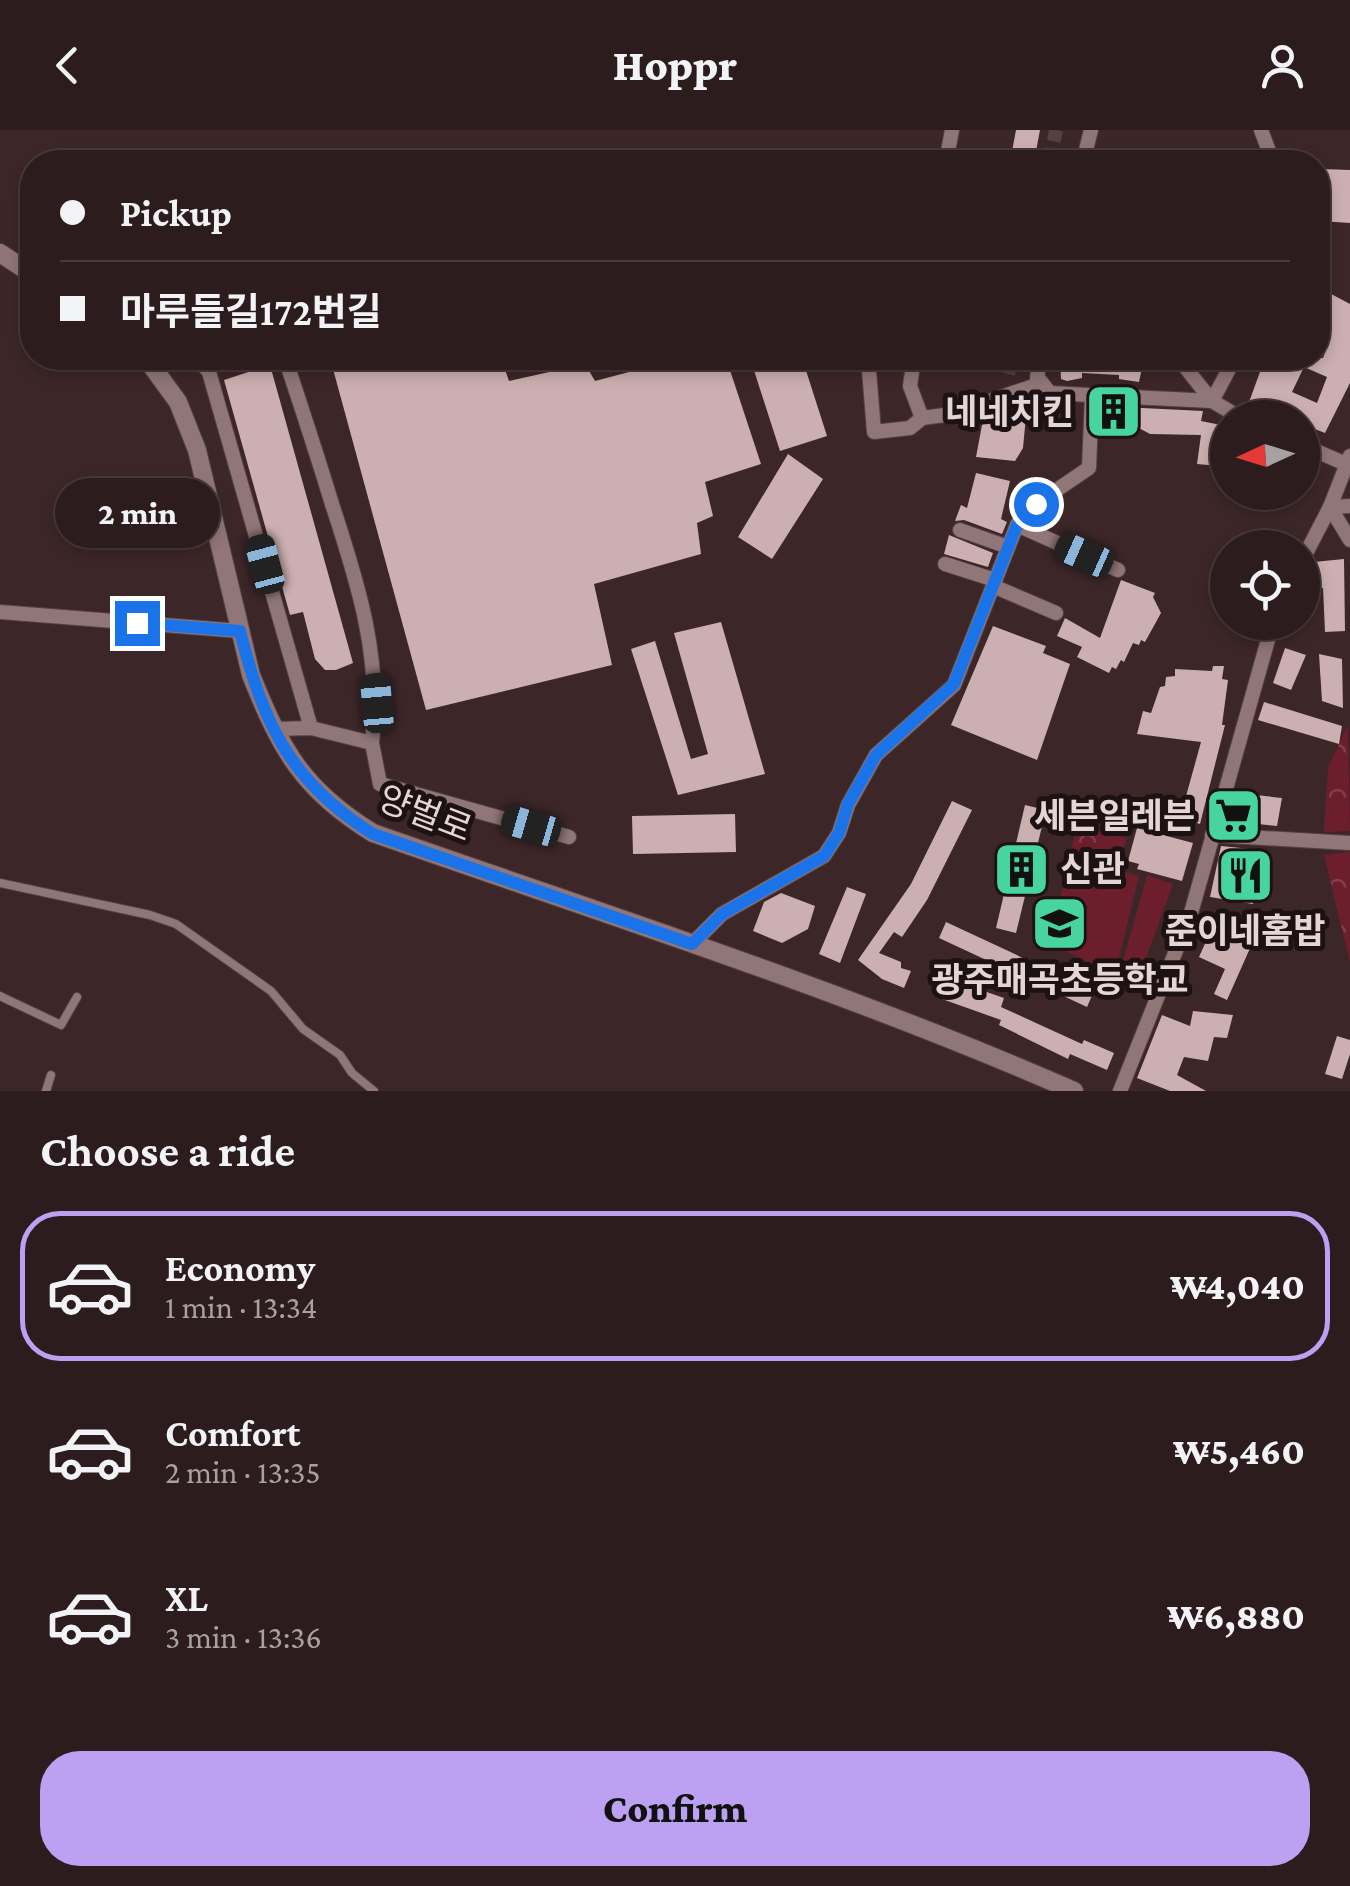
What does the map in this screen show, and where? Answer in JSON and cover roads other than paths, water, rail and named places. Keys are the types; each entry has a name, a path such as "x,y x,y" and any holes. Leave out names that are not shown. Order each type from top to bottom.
{"street":[{"name":"양벌로","path":"155,370 178,402 198,450 251,676 274,729 297,768 340,813 373,834 692,944 982,1051 1074,1091"},
{"path":"207,370 311,728"},
{"path":"289,370 361,592 372,645 377,703 372,743 380,784 569,836"},
{"path":"869,370 874,432 910,428 922,418 952,414 1042,382"},
{"path":"912,370 910,386 922,418"},
{"path":"1038,370 1037,377 1050,393 1210,402"},
{"path":"1187,370 1210,400"},
{"path":"1213,400 1229,370"},
{"path":"692,944 722,914 824,856 876,755 954,684 1017,525 1036,504 1089,468 1092,395"},
{"path":"1318,530 1348,460 1320,451"},
{"path":"1330,507 1350,506"},
{"path":"1330,507 1350,540"},
{"path":"1017,525 1118,570"},
{"path":"960,530 1008,548"},
{"path":"945,564 1056,613"},
{"path":"0,612 240,631"},
{"path":"1120,1091 1191,913 1268,640"},
{"path":"274,729 311,728 372,743"},
{"path":"1212,835 1350,843"}],"lane":[{"path":"0,883 176,924 272,991 303,1028 340,1055 352,1073 374,1091"},
{"path":"0,996 61,1025 78,997"},
{"path":"46,1091 51,1075"}],"tunnel":[{"path":"1052,150 1056,130"},
{"path":"1008,374 1009,370"}],"place":[{"name":"네네치킨","path":"1113,412"},
{"name":"세븐일레븐","path":"1234,816"},
{"name":"신관","path":"1021,869"},
{"name":"준이네홈밥","path":"1245,875"},
{"name":"광주매곡초등학교","path":"1060,924"}]}
